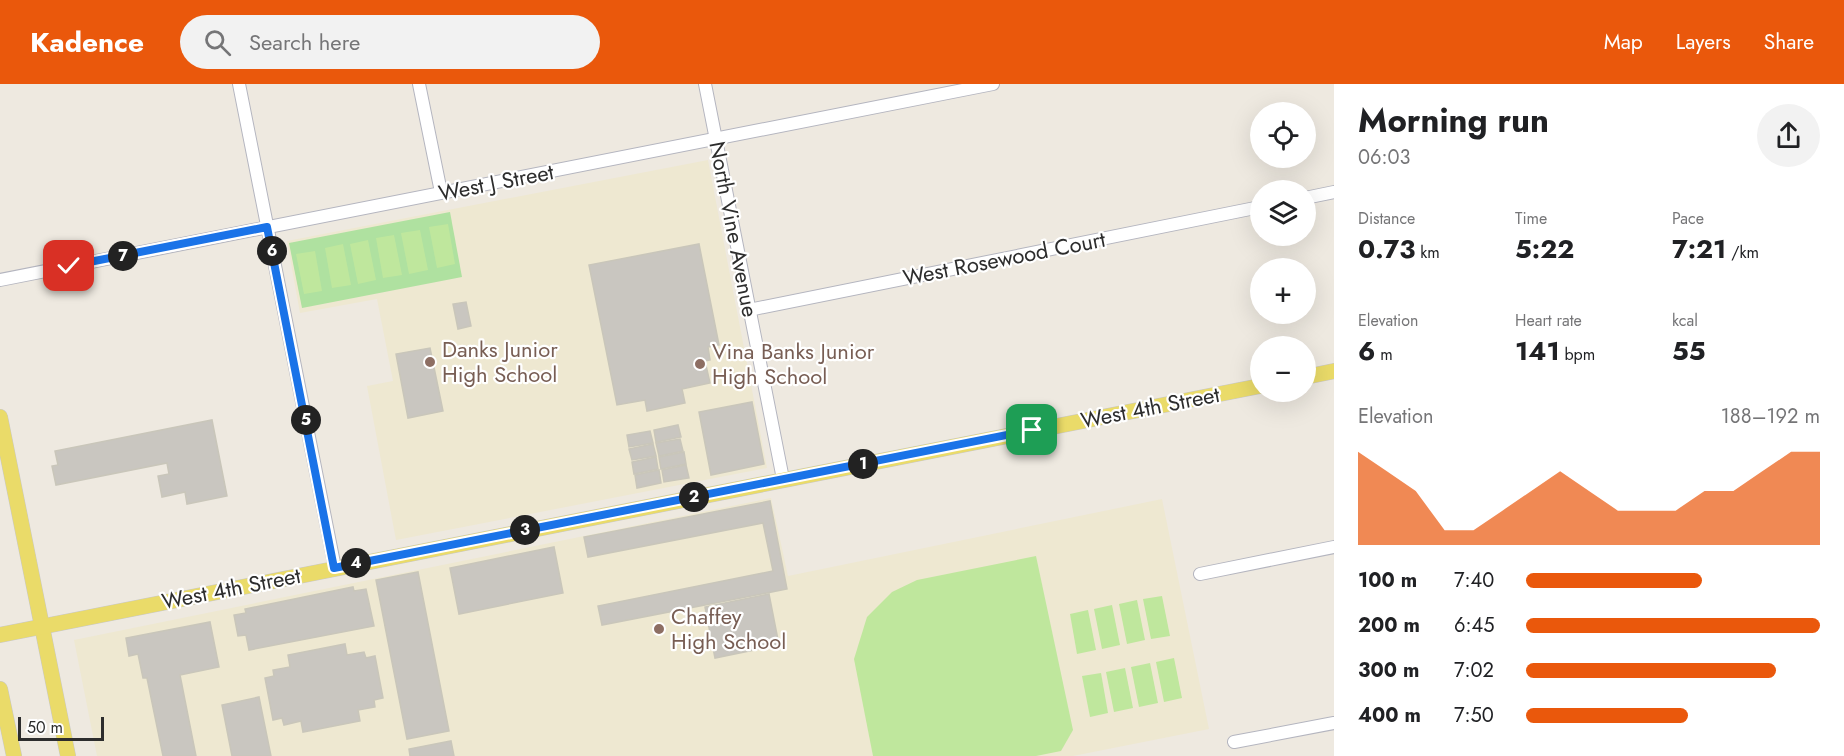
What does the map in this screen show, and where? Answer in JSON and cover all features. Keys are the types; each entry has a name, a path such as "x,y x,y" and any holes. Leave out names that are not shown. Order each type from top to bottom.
{"main road":[{"path":"1316,375 1334,371"},
{"name":"West 4th Street","path":"7,633 1250,388"},
{"path":"0,417 68,756"},
{"path":"0,689 14,756"}],"street":[{"path":"239,84 334,568"},
{"path":"419,84 441,192"},
{"name":"North Vine Avenue","path":"705,84 783,479"},
{"name":"West J Street","path":"0,280 993,84"},
{"path":"1316,196 1334,192"},
{"name":"West Rosewood Court","path":"749,310 1250,209"},
{"path":"1200,574 1334,547"},
{"path":"1234,742 1334,723"}],"shaded area":[{"path":"708,160 767,468 396,540 367,386 393,381 377,299 300,313 287,241"},
{"name":"Chaffey High School","path":"771,498 788,576 1162,499 1209,729 1073,756 97,756 74,640"}],"green space":[{"path":"450,212 462,277 302,308 289,243"},
{"path":"448,224 455,264 437,268 429,227"},
{"path":"420,230 428,270 409,274 401,233"},
{"path":"394,235 402,275 383,278 376,238"},
{"path":"368,240 376,280 358,284 350,244"},
{"path":"343,244 351,285 332,288 325,248"},
{"path":"315,251 322,291 304,294 296,254"},
{"path":"1036,556 1073,730 1061,751 1036,756 873,756 854,659 867,617 892,592 917,580"},
{"path":"1162,596 1170,636 1151,639 1143,599"},
{"path":"1137,600 1145,640 1127,644 1119,604"},
{"path":"1112,605 1120,645 1102,649 1094,609"},
{"path":"1088,610 1096,650 1077,654 1070,614"},
{"path":"1174,658 1182,698 1164,702 1156,662"},
{"path":"1150,663 1158,703 1139,707 1131,667"},
{"path":"1125,668 1133,708 1114,712 1106,672"},
{"path":"1101,673 1108,713 1090,717 1082,676"}],"building":[{"path":"699,244 719,345 708,347 710,360 705,361 710,383 682,389 685,403 647,411 645,400 617,405 589,265"},
{"path":"466,302 471,326 458,329 453,304"},
{"path":"430,348 443,411 408,418 396,354"},
{"path":"752,402 764,464 711,475 699,412"},
{"path":"212,420 227,496 187,504 185,492 162,497 158,476 169,474 167,463 56,485 52,466 58,465 55,451"},
{"path":"678,425 681,437 656,442 654,430"},
{"path":"650,431 653,443 629,447 627,435"},
{"path":"680,439 683,451 659,456 656,443"},
{"path":"653,444 656,456 632,460 629,449"},
{"path":"684,452 686,464 661,469 659,457"},
{"path":"656,457 658,469 634,474 632,462"},
{"path":"686,465 689,478 664,482 662,470"},
{"path":"659,470 661,483 637,488 635,475"},
{"path":"770,501 787,589 602,625 598,606 773,571 763,523 588,557 584,537"},
{"path":"554,547 563,593 459,614 450,568"},
{"path":"418,572 449,731 407,739 376,580"},
{"path":"353,587 354,591 366,589 374,626 249,650 246,635 238,636 234,615 246,613 245,609"},
{"path":"769,594 779,645 715,658 705,607"},
{"path":"210,622 219,667 180,675 196,756 163,756 147,678 143,678 138,654 129,656 126,638"},
{"path":"345,644 347,655 364,652 366,658 375,656 383,698 374,700 375,707 358,710 360,721 303,732 301,721 284,725 282,718 273,720 265,678 274,676 273,670 290,667 288,655"},
{"path":"259,697 271,756 232,756 222,705"},
{"path":"451,741 454,756 410,756 409,749"}],"place":[{"name":"Danks Junior High School","path":"430,362"},
{"name":"Vina Banks Junior High School","path":"700,364"},
{"name":"Chaffey High School","path":"659,629"}],"route":[{"path":"69,266 267,227 334,568 1032,430"}]}
